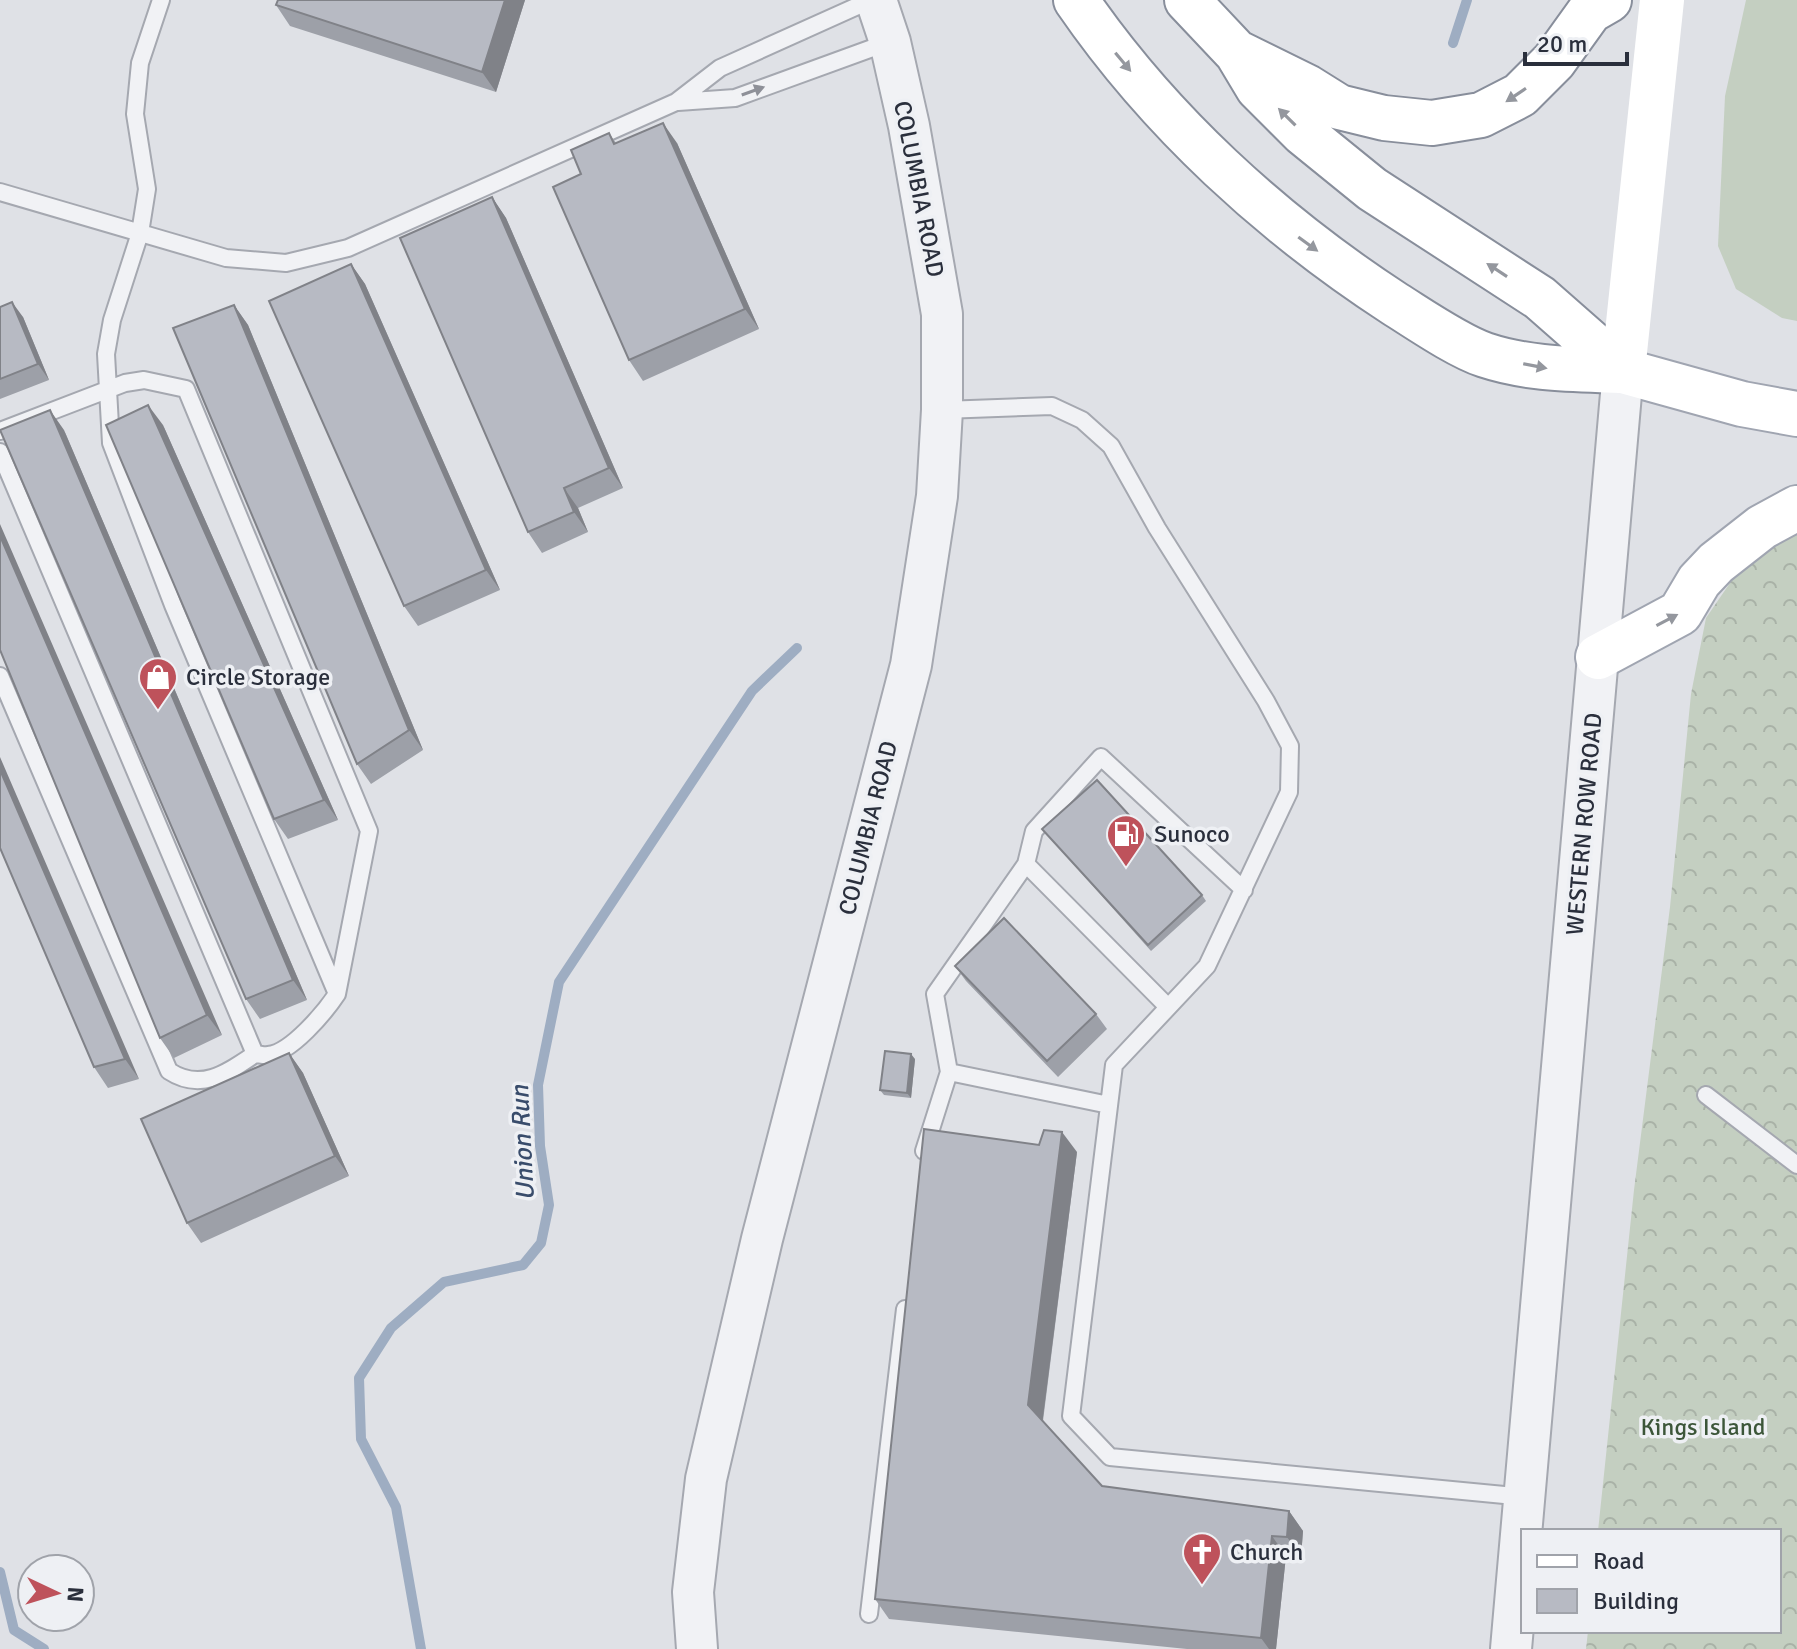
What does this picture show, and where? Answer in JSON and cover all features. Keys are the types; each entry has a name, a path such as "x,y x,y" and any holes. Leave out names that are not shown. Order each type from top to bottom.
{"main road":[{"path":"1076,0 1153,97 1198,144 1299,237 1413,315 1483,354 1542,368 1623,371 1729,401 1797,414"},
{"path":"1187,0 1237,53 1258,88 1303,133 1372,189 1540,298 1623,371"},
{"path":"1237,53 1307,87 1339,107 1384,118 1432,123 1481,115 1520,95 1554,61 1590,11 1609,0"},
{"name":"WESTERN ROW ROAD","path":"1623,371 1662,0"},
{"path":"1598,657 1680,613 1699,581 1716,563 1762,527 1797,508"}],"street":[{"name":"COLUMBIA ROAD","path":"697,1649 693,1592 706,1479 762,1239 911,665 937,496 942,410 942,314 909,126 890,42 874,0"},
{"name":"WESTERN ROW ROAD","path":"1522,1529 1623,371"},
{"name":"WESTERN ROW ROAD","path":"1511,1649 1521,1540"}],"lane":[{"path":"161,0 140,63 135,114 147,189 140,233 112,320 106,354 111,443 173,605 337,994"},
{"path":"0,192 226,258 286,263 362,242 676,102 720,68 874,0"},
{"path":"676,102 735,98 890,42"},
{"path":"0,431 125,383 144,380 186,389 369,831 337,994 325,1014 289,1045 270,1056 255,1054 228,1072 200,1081 183,1080 169,1071 0,676"},
{"path":"942,410 1052,406 1082,420 1111,446 1157,528 1266,701 1290,746 1289,792 1207,966 1114,1065 1071,1416 1110,1457 1525,1497"},
{"path":"0,452 255,1054"},
{"path":"923,1161 925,1145 949,1072 935,994 1026,864 1034,831 1101,757 1244,890"},
{"path":"1026,864 1168,1007"},
{"path":"949,1072 1109,1105"},
{"path":"1706,1095 1797,1165"},
{"path":"869,1614 908,1286"}],"green space":[{"path":"1746,0 1797,0 1797,321 1782,318 1736,289 1718,246 1725,96"},
{"name":"Kings Island","path":"1797,531 1797,1649 1586,1649 1588,1633 1781,1633 1781,1529 1598,1529 1634,1190 1670,907 1691,694 1706,618 1743,564"}],"building":[{"path":"278,0 505,0 482,72 276,5"},
{"path":"663,123 745,309 629,360 553,187 581,174 571,150 609,133 614,144"},
{"path":"492,197 609,468 564,488 574,512 528,532 400,238"},
{"path":"351,264 486,570 404,606 269,301"},
{"path":"12,302 38,364 0,379 0,307"},
{"path":"234,305 409,730 357,764 173,328"},
{"path":"148,405 324,800 274,819 106,425"},
{"path":"50,410 293,980 246,999 0,430"},
{"path":"0,536 207,1015 160,1038 0,650"},
{"path":"0,770 125,1059 94,1067 0,848"},
{"name":"Sunoco","path":"1097,780 1202,895 1148,945 1042,829"},
{"path":"1004,918 1096,1014 1047,1061 955,966"},
{"path":"885,1051 911,1054 907,1093 880,1090"},
{"path":"289,1053 335,1156 187,1223 141,1119"},
{"path":"924,1129 1039,1145 1044,1130 1062,1132 1028,1405 1102,1486 1289,1511 1287,1537 1272,1536 1261,1638 875,1599"}],"waterway":[{"name":"Union Run","path":"1453,43 1467,0"},
{"name":"Union Run","path":"421,1649 396,1507 361,1439 359,1378 391,1328 444,1282 523,1265 541,1243 549,1205 540,1146 538,1085 559,982 752,691 797,648"},
{"path":"0,1572 14,1630 44,1649"}],"place":[{"name":"Circle Storage","path":"158,711"},
{"name":"Sunoco","path":"1126,868"},
{"name":"Church","path":"1202,1586"}]}
